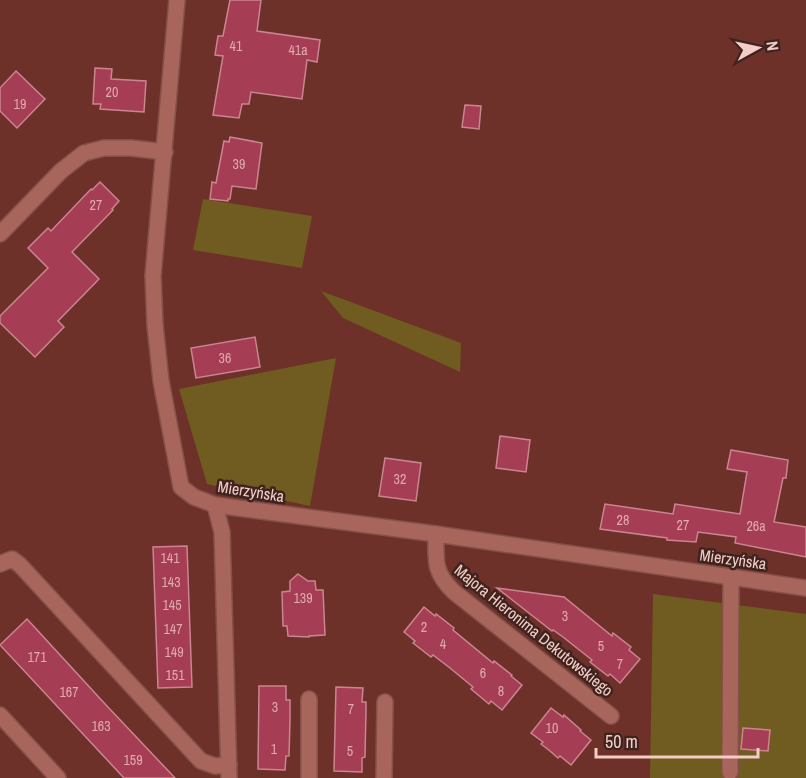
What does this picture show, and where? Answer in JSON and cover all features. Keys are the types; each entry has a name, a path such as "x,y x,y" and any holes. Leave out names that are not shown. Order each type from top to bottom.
{"street":[{"name":"Mierzyńska","path":"177,0 153,276 161,381 181,487 194,497 215,505 436,534 806,588"},
{"path":"0,234 61,171 84,153 104,148 131,148 165,153"},
{"path":"0,564 12,559 20,565 201,761 229,772 222,532 215,505"},
{"name":"Majora Hieronima Dekutowskiego","path":"436,534 436,560 439,575 446,584 611,716"},
{"path":"730,772 731,577"},
{"path":"309,699 309,778"},
{"path":"384,778 385,702"},
{"path":"0,715 58,778"}],"shaded area":[{"path":"203,199 312,216 302,268 193,250"},
{"path":"321,291 461,343 460,372 343,318"},
{"path":"336,358 310,506 207,484 179,389"},
{"path":"653,594 806,614 806,778 650,778"}],"building":[{"path":"230,0 261,0 257,31 320,40 317,62 307,60 302,99 251,92 249,104 242,104 239,118 213,115 223,56 215,55 218,36 223,36"},
{"path":"95,68 112,69 111,79 146,81 144,112 100,109 101,104 93,104"},
{"path":"16,71 45,99 17,128 0,111 0,88"},
{"path":"465,105 481,106 479,129 462,127"},
{"path":"230,137 262,143 256,189 232,186 228,201 210,199 212,182 216,183 224,141 229,142"},
{"path":"100,182 119,201 72,252 99,279 58,321 64,327 35,357 0,323 0,316 48,268 28,248 48,228 51,231"},
{"path":"255,337 260,367 196,378 191,348"},
{"path":"500,436 530,440 526,472 496,468"},
{"path":"731,450 788,460 786,478 783,478 774,522 806,527 806,557 735,543 736,537 698,532 696,542 667,540 667,538 600,529 605,504 673,514 675,504 740,514 747,472 727,469"},
{"path":"385,458 421,463 416,501 379,496"},
{"path":"187,546 192,687 158,688 153,547"},
{"path":"298,574 308,581 315,581 316,590 323,590 325,635 288,636 287,626 283,626 282,592 290,591 290,581"},
{"path":"497,588 564,597 612,636 613,633 631,647 629,650 640,659 620,683"},
{"path":"424,607 454,628 453,630 522,685 502,710 491,701 489,704 471,689 473,687 433,655 431,657 413,643 415,641 404,632"},
{"path":"27,619 175,778 124,778 0,645"},
{"path":"259,686 286,686 286,700 290,700 290,720 289,756 286,756 285,770 258,769"},
{"path":"336,687 363,688 362,702 366,702 366,711 365,757 362,758 362,772 334,771"},
{"path":"551,708 563,717 564,715 591,740 571,765 560,756 558,758 531,733"},
{"path":"743,728 770,730 768,751 741,749"}]}
